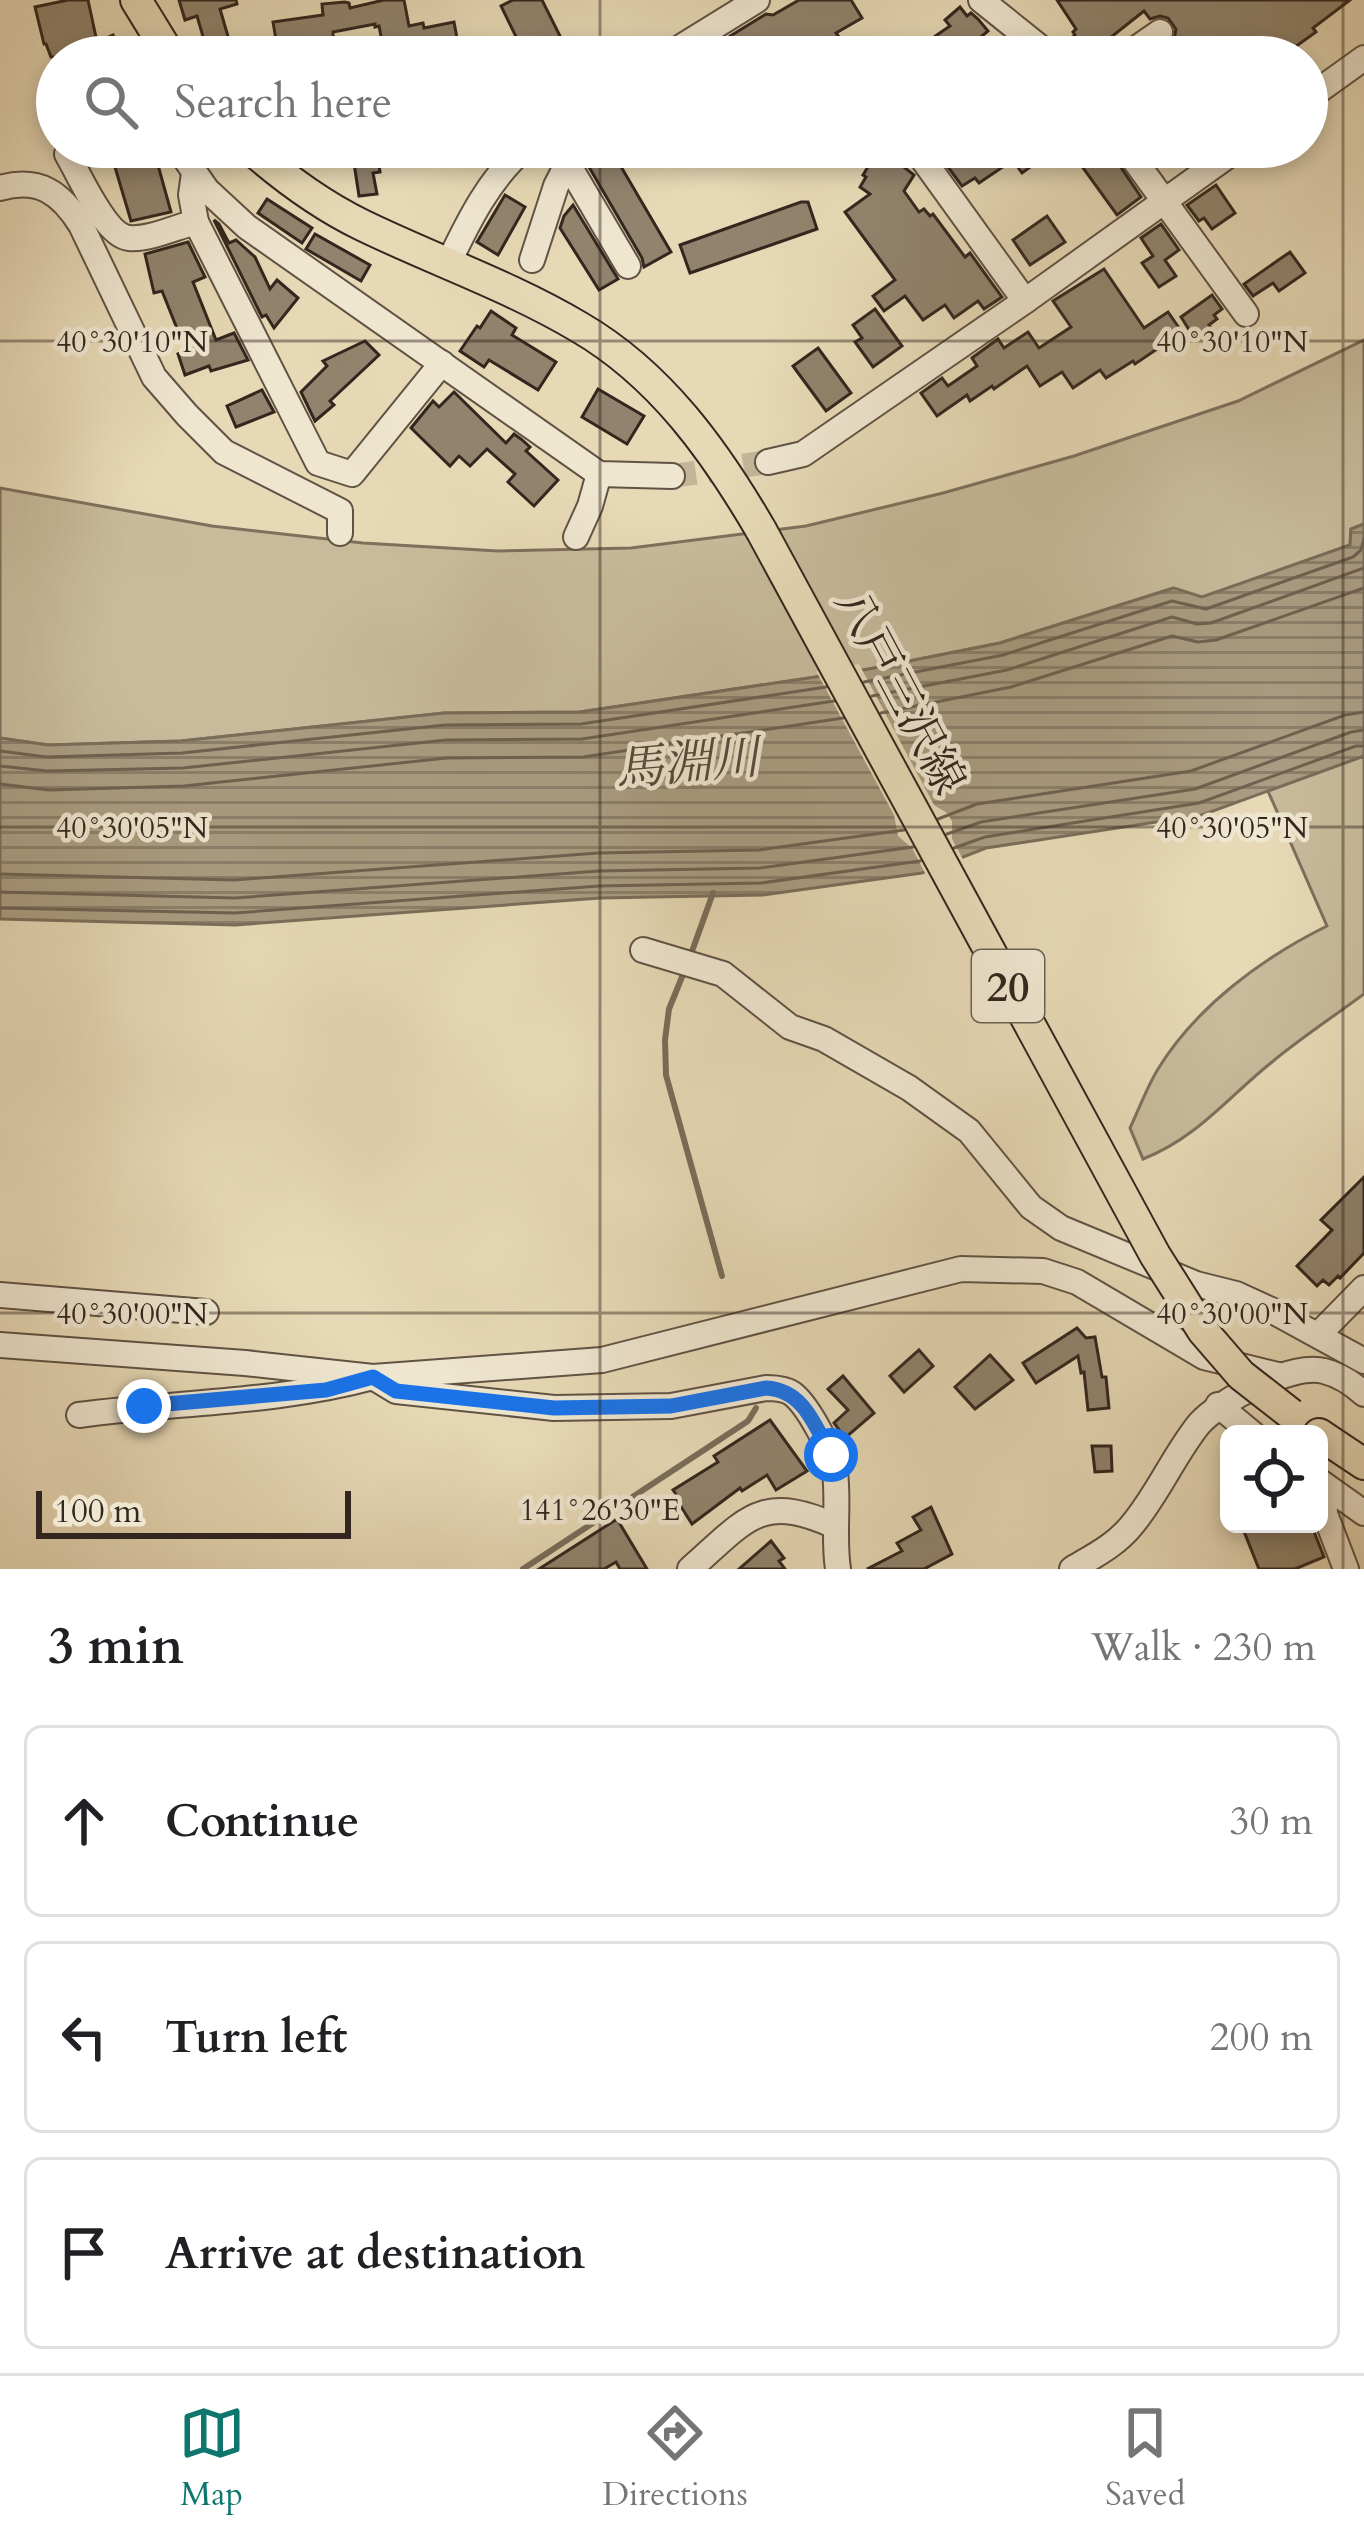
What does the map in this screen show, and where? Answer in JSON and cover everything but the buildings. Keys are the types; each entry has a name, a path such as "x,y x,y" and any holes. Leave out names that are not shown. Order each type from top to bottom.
{"main road":[{"path":"136,0 157,36"},
{"name":"八戸三沢線","path":"275,168 358,224 582,328 663,394 697,432 761,530 1166,1273 1203,1331 1241,1375 1306,1425"},
{"name":"八戸三沢線","path":"1328,1440 1364,1464"}],"street":[{"path":"981,0 1026,36"},
{"path":"698,36 753,1"},
{"path":"1154,36 1160,32"},
{"path":"1328,84 1364,58"},
{"path":"75,168 107,224 122,237 133,239 196,222"},
{"path":"191,168 247,227 599,474 672,476"},
{"path":"448,264 475,208 506,168"},
{"path":"532,260 566,168"},
{"path":"579,168 628,266"},
{"path":"929,168 1025,302"},
{"path":"1141,168 1246,314"},
{"path":"768,462 803,454 1211,168"},
{"path":"194,173 191,195 196,222 318,464 352,474 442,363"},
{"path":"0,188 34,186 50,190 68,204 154,377 224,452 340,512 340,533"},
{"path":"577,537 599,474"},
{"path":"643,950 723,974 790,1027 824,1039 909,1088 969,1131 1031,1207 1061,1228 1196,1284 1236,1294 1364,1361"},
{"path":"0,1345 373,1377 602,1360 961,1269 1004,1268 1043,1271 1077,1282 1204,1357 1282,1376"},
{"path":"1318,1335 1364,1288"},
{"path":"0,1295 206,1312"},
{"path":"1072,1569 1117,1541 1134,1523 1199,1425 1219,1405 1307,1369 1351,1382 1364,1394"},
{"path":"79,1415 326,1390 373,1377 396,1391 554,1408 671,1406 780,1388 792,1393 809,1415 831,1455 838,1569"},
{"path":"1219,1405 1242,1425"},
{"path":"1328,1487 1364,1513"},
{"path":"690,1569 751,1518 771,1510 791,1510 836,1526"},
{"path":"1328,1522 1346,1569"}],"shaded area":[{"path":"1364,340 1364,524 1351,529 1350,545 1202,598 1173,588 1000,643 869,669 580,712 444,713 181,741 48,745 0,738 0,488 212,526 363,543 498,551 631,548 806,526 1074,456 1238,401"},
{"path":"1364,756 1364,994 1283,1053 1196,1129 1143,1159 1130,1128 1174,1046 1232,986 1327,926 1268,791"}],"water":[{"name":"馬淵川","path":"1364,524 1364,756 1202,815 986,848 922,873 763,895 600,898 235,925 0,919 0,738 48,745 181,741 444,713 580,712 869,669 1000,643 1174,588 1202,597 1350,545 1351,529"}],"pier":[{"path":"859,664 934,805 952,821 952,839 965,863 927,877 912,848 898,836 894,815 816,671"}],"waterway":[{"path":"691,954 713,893"},
{"path":"684,972 669,1009 666,1075 722,1276"},
{"path":"523,1569 748,1421 756,1408"}],"tunnel":[{"path":"672,476 768,462"}],"route":[{"path":"144,1406 326,1390 373,1377 396,1391 554,1408 671,1406 780,1388 792,1393 809,1415 831,1455"}]}
